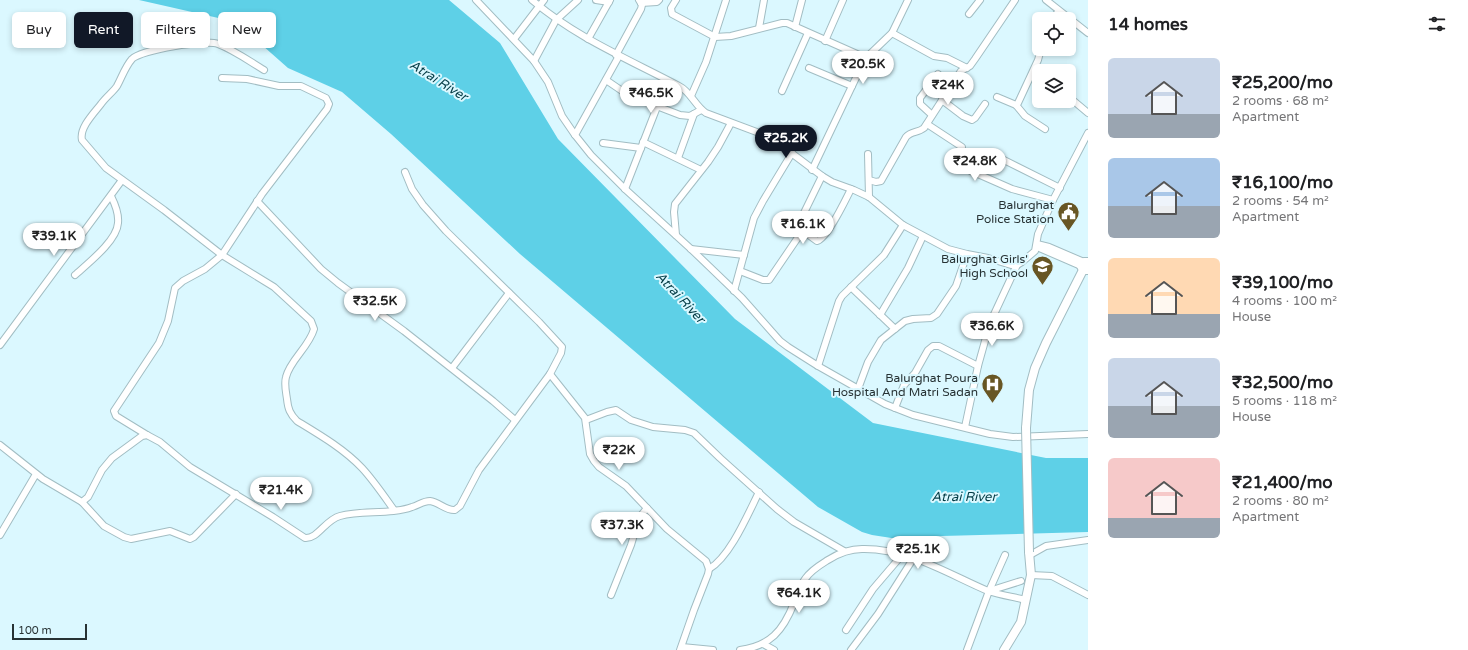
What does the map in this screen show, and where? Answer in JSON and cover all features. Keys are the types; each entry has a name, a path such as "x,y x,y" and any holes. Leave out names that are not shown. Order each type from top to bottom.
{"main road":[{"path":"1004,650 1017,631 1021,622 1031,575 1026,428 1028,390 1035,368 1046,343 1085,266"}],"street":[{"path":"476,0 534,61 548,82 562,116 575,135 608,174 734,290 788,348 885,404 913,415 990,434 1013,436 1088,434"},
{"path":"532,0 556,20 588,39 618,56 684,89 701,110 770,137 812,170 832,182 869,197 903,225 948,249 967,254 1016,265 1035,251 1038,234 1053,200 1088,133"},
{"path":"514,39 544,0"},
{"path":"534,61 556,20 578,0"},
{"path":"588,39 609,1 596,0"},
{"path":"575,135 606,80 641,9 640,2 657,2 659,0"},
{"path":"676,0 672,8 672,14 715,37 731,36 759,28 787,23 866,58"},
{"path":"691,96 706,62 726,0"},
{"path":"759,28 764,0"},
{"path":"795,27 802,0"},
{"path":"825,41 843,0"},
{"path":"812,170 866,58 892,32 908,0"},
{"path":"969,14 980,0"},
{"path":"869,180 876,182 881,181 906,136 910,133 920,131 927,124 961,72 975,59 1015,0"},
{"path":"1046,0 1088,33"},
{"path":"892,32 934,56 947,58 967,68"},
{"path":"782,91 808,33"},
{"path":"264,70 245,58 217,44 200,42 151,52 133,58 124,70 116,87 107,96 82,131 81,137 85,145 106,168 222,254 274,287 313,325 314,329 311,338 285,378 288,410 292,417 297,421 340,448 362,468 394,510"},
{"path":"1016,105 1021,100 1039,56"},
{"path":"810,68 852,86"},
{"path":"932,115 920,104 920,98 938,74"},
{"path":"222,78 247,79 279,86 301,86 314,91 328,101 329,104 327,109 257,201 222,254 205,269 182,281 175,288 168,321 159,343 114,410 114,413 116,416 160,442 190,467 273,516 305,538 312,537 327,522 340,516 413,507 420,503 429,501 449,509 455,510 458,508 479,470 550,374 561,353 562,347 539,322 446,231 423,205 412,189 406,172"},
{"path":"606,80 622,91 657,107 680,115 690,116 701,110"},
{"path":"997,97 1016,105 1025,116 1045,129"},
{"path":"942,100 963,116 972,120 985,104"},
{"path":"1076,103 1088,113"},
{"path":"625,189 657,107"},
{"path":"678,158 694,114"},
{"path":"676,235 674,212 675,204 718,147 731,123"},
{"path":"927,124 962,148 960,163 962,167 1012,189 1053,200"},
{"path":"603,143 642,145 678,158 701,170"},
{"path":"734,290 757,212 792,153"},
{"path":"868,154 869,197"},
{"path":"985,156 1000,158 1060,188"},
{"path":"740,271 763,280 768,280 801,233 800,221 822,176"},
{"path":"0,345 122,180"},
{"path":"801,233 806,233 817,241 821,240 836,218 851,189"},
{"path":"75,275 102,250 113,235 118,224 116,207 111,196"},
{"path":"257,201 321,269 452,368 515,420"},
{"path":"818,366 839,301 842,296 884,255 903,225"},
{"path":"880,315 897,289 923,236"},
{"path":"1037,245 1085,266"},
{"path":"691,249 744,255"},
{"path":"858,389 876,347 881,340 905,321 932,318 938,314 956,286 967,254"},
{"path":"965,427 978,366 990,323 1016,265"},
{"path":"851,287 895,329"},
{"path":"452,368 509,292"},
{"path":"895,408 904,385 915,373 928,350 933,346 940,346 978,366"},
{"path":"550,374 586,420 590,454 599,467 626,486 667,529 706,561 709,569 681,648 713,650"},
{"path":"586,420 616,410 631,420 656,428 691,431 777,509 794,522 844,551"},
{"path":"82,502 88,497 102,470 112,458 142,436 147,435"},
{"path":"0,445 36,474 82,502 104,526 124,537 131,539 170,531 190,539 236,494"},
{"path":"0,535 36,474"},
{"path":"709,569 716,566 725,554 741,528 758,492"},
{"path":"611,595 631,546 639,518 647,508"},
{"path":"1030,553 1046,546 1088,540"},
{"path":"740,650 763,644 776,634 786,621 800,587 806,577 817,567 844,551 863,549 902,555 933,566 990,591 1026,600"},
{"path":"846,630 873,589 902,555"},
{"path":"967,650 1005,555"},
{"path":"851,650 878,614 914,559"},
{"path":"1031,575 1052,576 1088,594"},
{"path":"990,591 1021,581"},
{"path":"763,644 774,650"}],"water":[{"name":"Atrai River","path":"139,0 449,0 500,43 558,139 735,319 873,423 1046,458 1088,458 1088,532 942,536 898,539 862,532 818,507 520,254 391,134 342,92 288,68 265,48 276,48 276,12 218,12 218,18 210,16 210,12 192,12"}],"place":[{"name":"Balurghat Police Station","path":"1069,232"},
{"name":"Balurghat Girls' High School","path":"1043,286"},
{"name":"Balurghat Poura Hospital And Matri Sadan","path":"993,404"}]}
